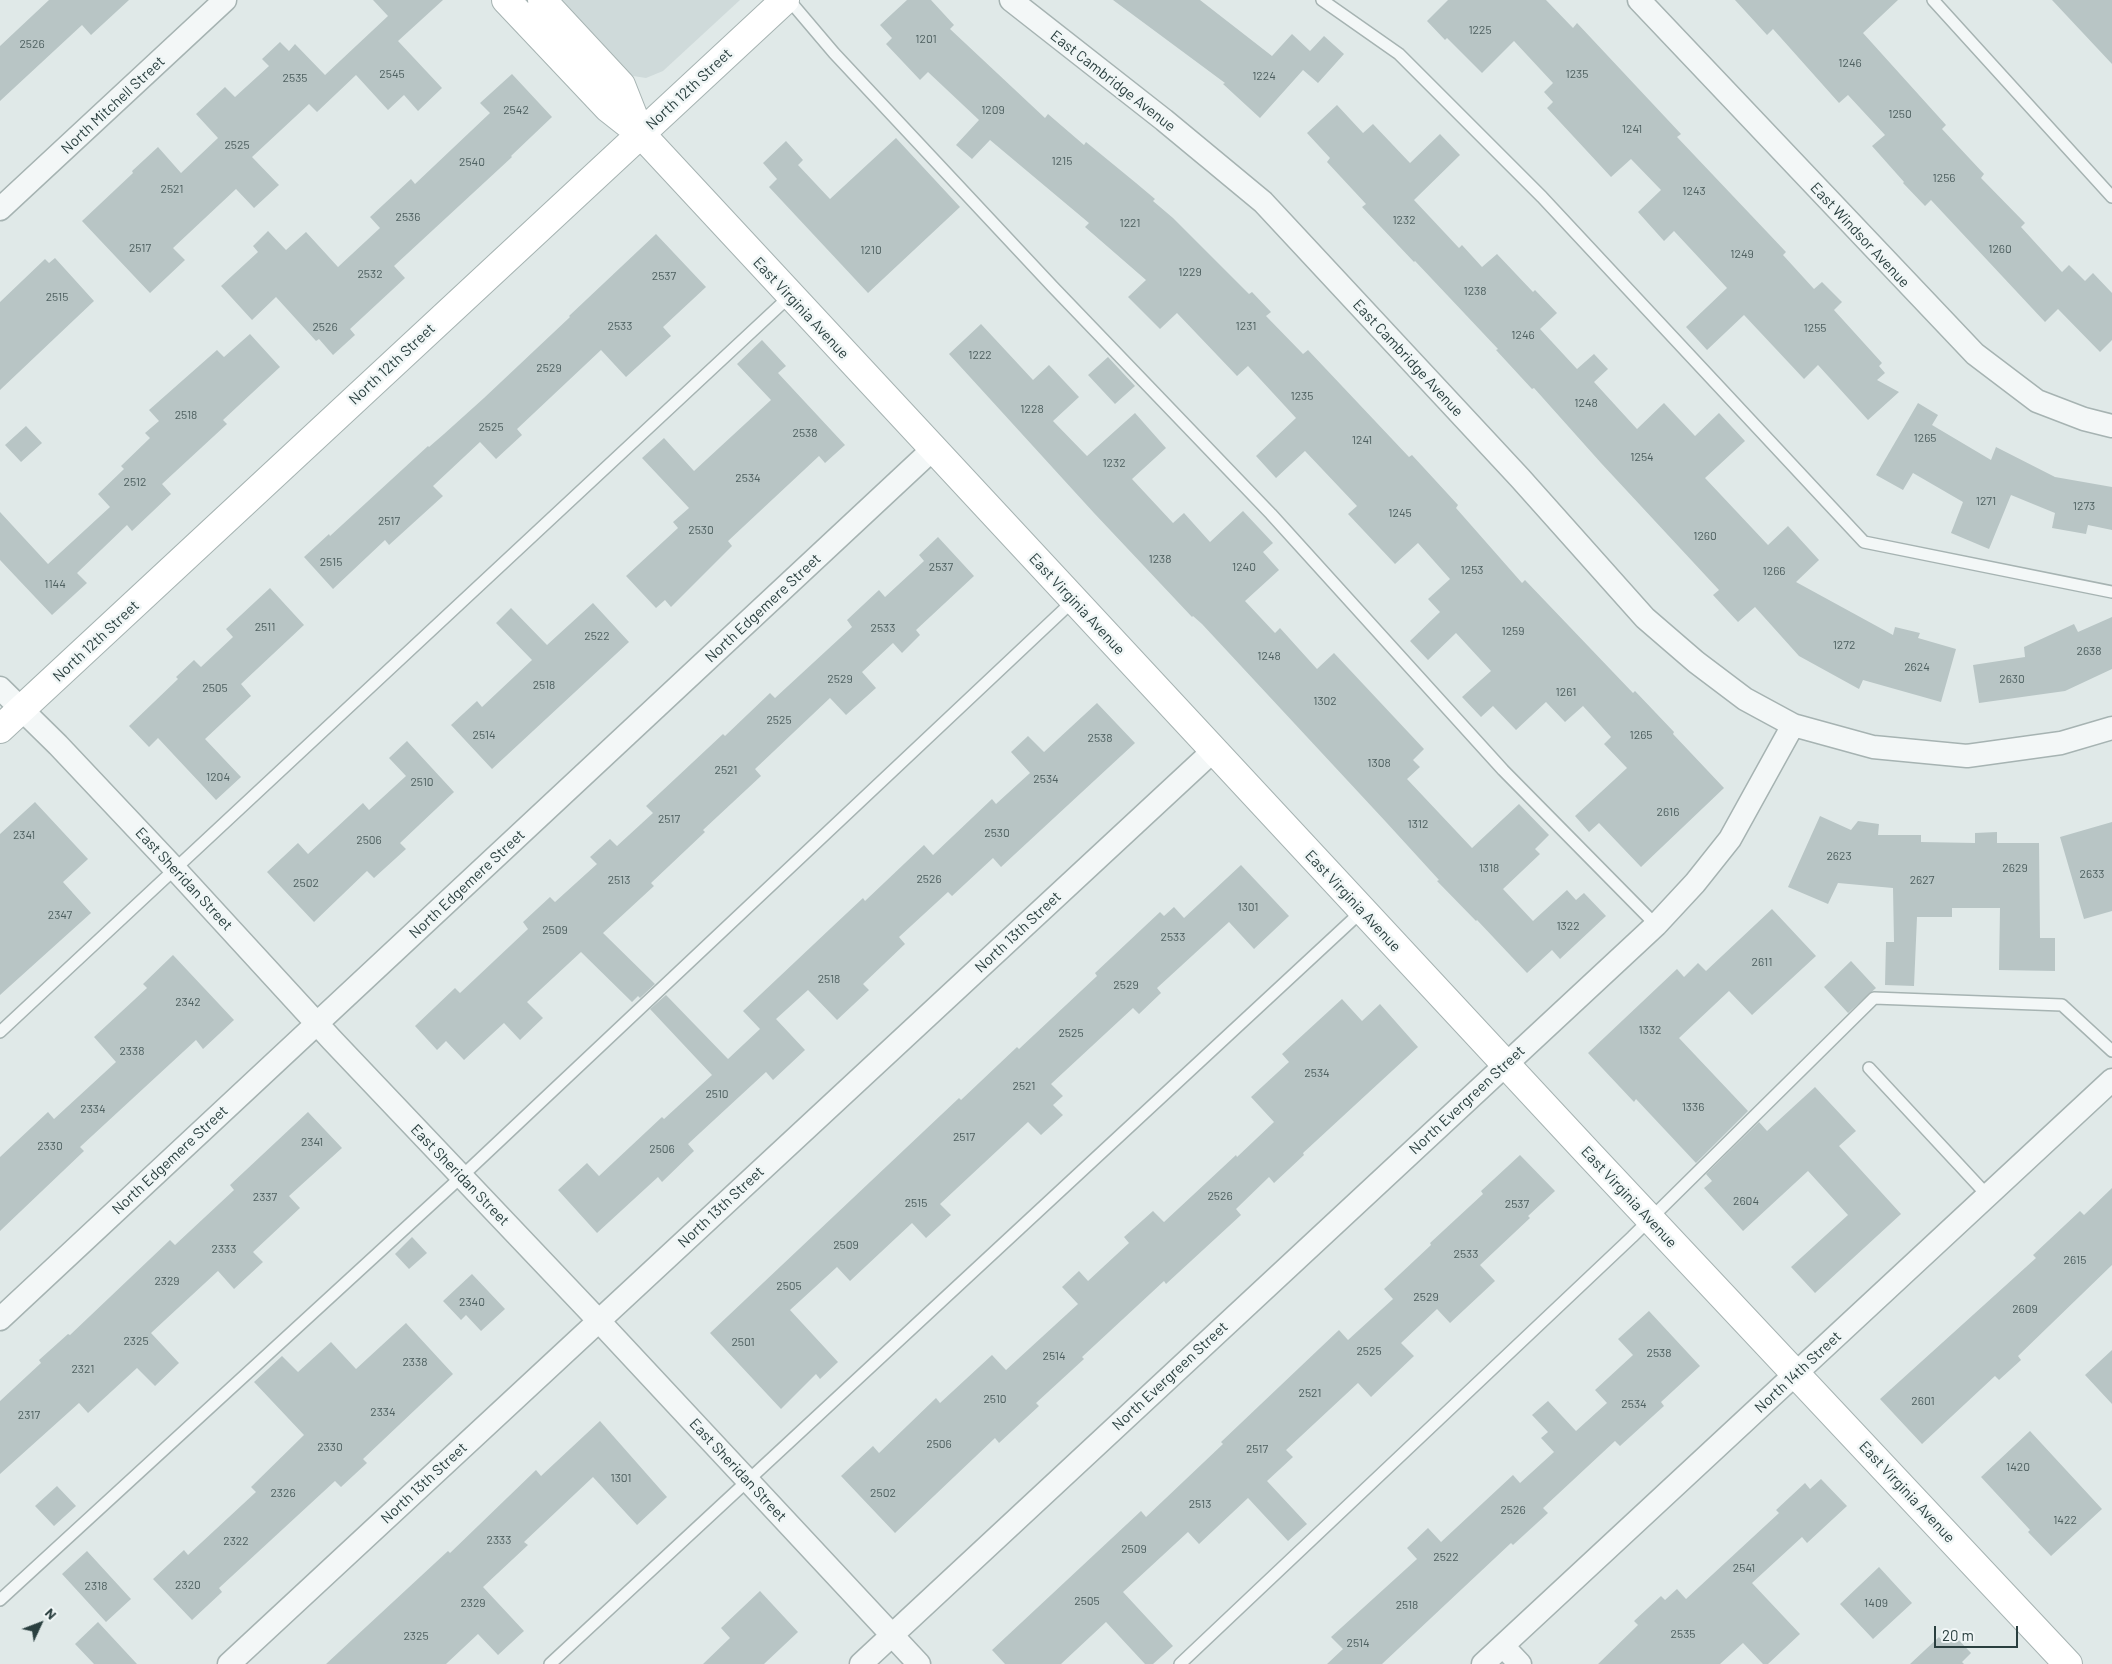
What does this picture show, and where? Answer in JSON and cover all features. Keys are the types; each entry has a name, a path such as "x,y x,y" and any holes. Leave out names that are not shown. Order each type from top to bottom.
{"street":[{"name":"North Mitchell Street","path":"0,209 225,0"},
{"name":"East Virginia Avenue","path":"506,0 608,108 641,134 1073,601 2068,1664"},
{"name":"East Virginia Avenue","path":"542,0 621,85 641,134"},
{"name":"North 12th Street","path":"0,730 785,0"},
{"name":"East Cambridge Avenue","path":"1011,0 1164,120 1263,202 1520,478 1645,618 1696,662 1745,699 1793,725"},
{"name":"East Windsor Avenue","path":"1640,0 1975,354 2037,401 2112,426"},
{"name":"North Edgemere Street","path":"0,1319 933,449"},
{"name":"East Sheridan Street","path":"0,688 175,869 317,1024 598,1320 919,1664"},
{"name":"North Evergreen Street","path":"861,1664 1656,925 1695,883 1730,839 1793,725"},
{"path":"1793,725 1873,747 1967,756 2061,743 2112,728"},
{"name":"North 13th Street","path":"229,1664 1213,751"},
{"name":"North 14th Street","path":"1484,1664 2112,1080"},
{"path":"1503,1646 1520,1664"}],"lane":[{"path":"789,0 841,60 1053,287 1271,514 1503,770 1656,925"},
{"path":"1322,0 1399,54 1542,197 1864,542 2112,592"},
{"path":"1933,0 2112,197"},
{"path":"0,1032 790,296"},
{"path":"0,1600 461,1177 1073,601"},
{"path":"550,1664 1362,910"},
{"path":"1180,1664 1650,1219 1874,998 2062,1005 2112,1051"},
{"path":"1869,1068 1988,1196"}],"shaded area":[{"path":"562,0 740,0 663,71 646,78 633,76"}],"building":[{"path":"49,0 129,0 91,35 82,25 0,101 0,46"},
{"path":"373,0 443,0 398,41 442,88 418,111 404,95 388,110 356,75 317,112 309,104 252,157 279,185 254,208 236,189 173,248 185,260 150,293 82,221 158,147 181,173 218,138 196,114 225,87 235,97 269,66 262,59 280,42 289,51 295,44 325,75 388,16"},
{"path":"907,0 931,0 954,25 950,29 1045,118 1048,114 1084,145 1086,142 1136,183 1155,199 1153,201 1173,218 1249,294 1252,292 1271,312 1266,316 1303,354 1308,350 1409,457 1412,455 1458,505 1456,508 1522,583 1525,580 1633,693 1635,691 1724,788 1641,867 1599,823 1589,832 1575,816 1627,768 1604,744 1611,737 1583,706 1565,722 1546,702 1516,730 1493,706 1481,717 1462,697 1491,671 1456,633 1428,660 1410,641 1440,612 1428,599 1450,579 1418,543 1395,564 1348,514 1357,506 1305,451 1276,478 1256,456 1296,418 1248,366 1237,376 1177,313 1160,329 1128,297 1146,280 1085,227 1089,223 990,140 972,159 956,145 979,120 928,72 920,80 886,44 892,38 880,25"},
{"path":"1113,0 1200,0 1272,56 1292,34 1310,51 1324,36 1344,54 1318,83 1303,70 1260,118 1223,84 1225,83"},
{"path":"1448,0 1546,0 1573,28 1577,23 1681,134 1677,137 1786,252 1783,255 1814,289 1822,282 1842,302 1834,310 1882,363 1879,366 1885,373 1877,380 1899,392 1868,420 1818,365 1804,379 1744,315 1707,350 1686,327 1727,288 1674,231 1664,241 1638,212 1661,190 1631,159 1611,177 1547,108 1553,102 1544,92 1553,83 1514,41 1482,73 1447,38 1445,40 1427,21"},
{"path":"1735,0 1898,0 1863,33 1946,125 1942,129 1984,174 1981,178 2025,223 2021,227 2062,272 2069,265 2085,281 2093,273 2112,293 2112,340 2100,352 2058,309 2045,322 1931,200 1925,206 1903,183 1872,146 1885,135 1848,95 1839,103 1773,29 1767,35"},
{"path":"2052,0 2112,0 2112,64"},
{"path":"512,74 552,117 512,157 394,266 405,278 350,329 355,335 333,355 319,339 316,341 276,297 252,320 221,286 258,252 253,246 268,231 286,250 306,232 338,267 380,228 370,217 411,179 415,184 490,113 480,103"},
{"path":"1337,105 1363,133 1373,124 1410,163 1440,134 1460,155 1414,200 1459,248 1462,245 1482,267 1497,254 1533,292 1535,290 1557,313 1540,329 1577,369 1594,354 1608,369 1594,382 1637,429 1664,403 1695,436 1719,413 1745,441 1705,478 1768,545 1788,526 1819,560 1796,582 1893,635 1895,627 1920,633 1918,638 1956,649 1941,702 1863,680 1859,689 1799,656 1755,607 1738,622 1713,595 1719,590 1534,388 1532,389 1496,350 1498,349 1362,207 1366,204 1327,162 1330,158 1307,133"},
{"path":"896,138 960,207 868,293 769,187 777,179 763,163 786,141 803,160 798,165 830,199"},
{"path":"656,234 706,287 663,327 671,336 626,377 601,350 517,429 522,435 496,459 480,442 433,486 443,496 389,545 385,540 333,589 304,557 484,398"},
{"path":"55,258 94,301 0,390 0,302 45,259 49,263"},
{"path":"981,324 1033,380 1049,365 1079,397 1053,421 1087,456 1135,413 1166,448 1132,479 1173,523 1184,513 1210,542 1243,511 1273,543 1263,552 1279,570 1245,601 1275,633 1280,628 1317,669 1334,653 1424,749 1413,760 1420,767 1407,779 1472,848 1519,804 1549,835 1535,849 1540,854 1503,889 1533,921 1567,890 1576,900 1584,893 1606,916 1560,959 1552,950 1527,973 1437,881 1439,880 1386,822 1202,624 1192,617 1094,513 949,354"},
{"path":"250,334 280,367 223,420 227,424 162,484 171,494 132,531 127,525 77,573 87,583 52,615 0,560 0,512 48,564 110,507 98,494 124,469 121,466 150,438 145,433 159,421 149,410 217,350 224,357"},
{"path":"762,340 786,366 778,373 845,445 825,463 819,456 728,541 732,546 671,607 665,600 656,608 626,576 678,528 673,522 689,508 642,458 664,438 694,471 771,400 737,364"},
{"path":"1108,357 1135,386 1115,404 1088,375"},
{"path":"1918,403 1938,415 1932,425 1991,460 1996,447 2055,477 2112,487 2112,530 2088,525 2086,534 2052,528 2055,513 2011,495 1989,549 1951,533 1963,502 1913,473 1903,490 1876,475"},
{"path":"26,426 42,443 21,462 5,445"},
{"path":"938,537 974,576 916,630 920,635 902,653 893,643 862,672 876,688 846,715 830,698 755,769 761,776 703,830 705,832 651,883 654,886 603,933 655,984 640,998 638,996 632,1002 581,952 527,1002 543,1018 520,1040 504,1023 464,1060 446,1041 437,1050 415,1026 455,988 460,993 528,929 523,922 550,897 555,902 597,864 590,857 610,839 617,846 653,813 646,806 723,734 725,736 770,693 775,698 852,627 847,620 879,590 885,597 924,561 919,555"},
{"path":"270,588 304,625 241,684 251,696 205,739 241,777 216,800 158,738 149,747 129,726 178,679 176,677 194,660 201,667 233,637 226,629"},
{"path":"593,603 629,642 492,769 451,725 477,701 482,707 532,660 496,623 511,608 547,645"},
{"path":"2112,617 2112,669 2065,691 1979,703 1973,665 2025,657 2024,647 2074,624 2078,632"},
{"path":"1097,703 1135,743 1001,867 993,858 952,896 948,892 899,937 905,944 863,984 869,990 837,1020 808,990 776,1019 805,1050 773,1080 766,1072 688,1144 694,1151 662,1182 658,1177 597,1233 558,1190 587,1163 599,1176 662,1117 664,1119 712,1075 650,1009 666,995 728,1059 760,1029 743,1011 863,898 865,901 924,845 933,855 992,799 996,804 1030,773 1011,752 1028,736 1044,752"},
{"path":"407,741 454,792 400,843 406,849 374,878 367,871 314,922 267,872 298,843 308,854 363,803 369,810 406,776 389,758"},
{"path":"35,802 88,859 63,882 91,913 0,995 0,834"},
{"path":"1820,816 1851,830 1858,821 1879,824 1878,835 1921,835 1921,842 1975,843 1975,833 1997,832 1997,843 2039,843 2040,938 2055,938 2055,971 1999,970 2000,908 1952,908 1952,917 1917,917 1914,986 1885,985 1886,942 1894,942 1893,888 1838,883 1828,904 1788,887"},
{"path":"2112,822 2112,911 2084,919 2060,837"},
{"path":"1241,865 1289,916 1254,949 1229,922 1157,988 1161,993 1139,1014 1133,1008 1051,1084 1063,1096 1053,1105 1063,1115 1041,1135 1028,1122 940,1204 951,1215 926,1238 912,1223 850,1281 837,1267 790,1310 838,1362 820,1379 816,1374 781,1409 710,1333 959,1098 961,1100 1017,1047 1019,1049 1097,976 1095,973 1160,912 1164,916 1174,907 1184,918"},
{"path":"1772,909 1816,956 1752,1015 1729,991 1679,1038 1748,1111 1696,1163 1636,1099 1634,1102 1588,1053 1677,969 1684,977 1698,963 1706,971"},
{"path":"173,955 234,1020 203,1049 196,1040 80,1147 84,1151 0,1231 0,1157 48,1112 54,1119 116,1062 94,1037 147,988 143,984"},
{"path":"1851,961 1876,988 1848,1013 1824,987"},
{"path":"1342,999 1362,1021 1380,1004 1418,1047 1303,1153 1304,1155 1274,1183 1269,1177 1236,1209 1241,1215 1166,1284 1164,1281 1082,1357 1084,1359 1036,1403 1039,1406 999,1443 995,1438 895,1533 841,1476 873,1446 879,1453 936,1398 940,1403 992,1355 1006,1370 1078,1304 1062,1287 1079,1271 1088,1281 1129,1243 1124,1237 1153,1211 1164,1222 1274,1122 1251,1097 1289,1062 1282,1054"},
{"path":"1815,1087 1856,1131 1839,1146 1901,1214 1815,1293 1791,1267 1848,1215 1808,1171 1743,1231 1704,1188 1712,1181 1706,1174 1759,1122 1767,1131"},
{"path":"308,1112 342,1148 289,1196 300,1208 253,1252 263,1262 234,1289 218,1271 151,1333 179,1363 155,1386 137,1368 88,1413 79,1403 0,1474 0,1401 41,1363 39,1360 68,1334 70,1335 170,1240 175,1245 234,1190 230,1185"},
{"path":"1520,1155 1555,1191 1528,1216 1530,1218 1480,1265 1495,1281 1450,1323 1437,1309 1401,1343 1414,1356 1371,1397 1358,1383 1286,1450 1293,1457 1267,1481 1307,1524 1288,1541 1248,1498 1199,1544 1188,1532 1123,1592 1173,1646 1153,1664 1145,1664 1106,1622 1061,1664 1005,1664 992,1650 1141,1511 1146,1517 1223,1444 1221,1442 1339,1330 1348,1340 1393,1299 1384,1289 1483,1194 1481,1191"},
{"path":"2112,1188 2112,1265 2018,1356 2021,1360 1999,1380 1995,1376 1922,1444 1880,1399 2036,1258 2033,1255 2080,1211 2084,1215"},
{"path":"412,1237 427,1253 409,1269 395,1254"},
{"path":"472,1274 505,1309 481,1331 466,1315 461,1320 443,1301"},
{"path":"1649,1311 1700,1366 1661,1402 1664,1406 1620,1446 1615,1441 1543,1508 1548,1513 1513,1545 1511,1543 1382,1664 1327,1664 1343,1649 1331,1637 1417,1559 1407,1548 1428,1528 1441,1542 1513,1475 1520,1483 1554,1452 1541,1438 1548,1432 1532,1415 1548,1401 1576,1431 1607,1403 1595,1390 1633,1355 1618,1339"},
{"path":"406,1323 453,1374 363,1459 367,1463 341,1487 335,1481 219,1588 222,1592 192,1620 153,1579 184,1550 188,1555 256,1492 251,1487 304,1435 254,1382 282,1356 298,1372 331,1342 356,1369"},
{"path":"2112,1350 2112,1404 2085,1375"},
{"path":"600,1421 667,1497 637,1525 593,1477 524,1542 528,1545 483,1587 524,1631 498,1655 478,1634 446,1664 326,1664 448,1551 450,1553 536,1470 541,1476"},
{"path":"2030,1431 2102,1509 2051,1556 2028,1532 2030,1530 1981,1477"},
{"path":"1821,1479 1847,1506 1807,1543 1802,1537 1752,1583 1800,1634 1768,1664 1763,1664 1743,1643 1720,1664 1598,1664 1638,1625 1634,1621 1661,1596 1665,1600 1677,1589 1686,1599 1779,1513 1776,1510 1805,1483 1810,1489"},
{"path":"57,1486 76,1506 54,1526 35,1506"},
{"path":"87,1551 131,1599 106,1622 62,1574"},
{"path":"1879,1567 1912,1603 1873,1639 1840,1604"},
{"path":"760,1591 798,1632 764,1664 703,1664 730,1638 721,1628"},
{"path":"98,1622 137,1664 94,1664 75,1644"},
{"path":"1953,1634 1971,1653 1962,1662 1964,1664 1910,1664 1939,1637 1944,1643"}]}
